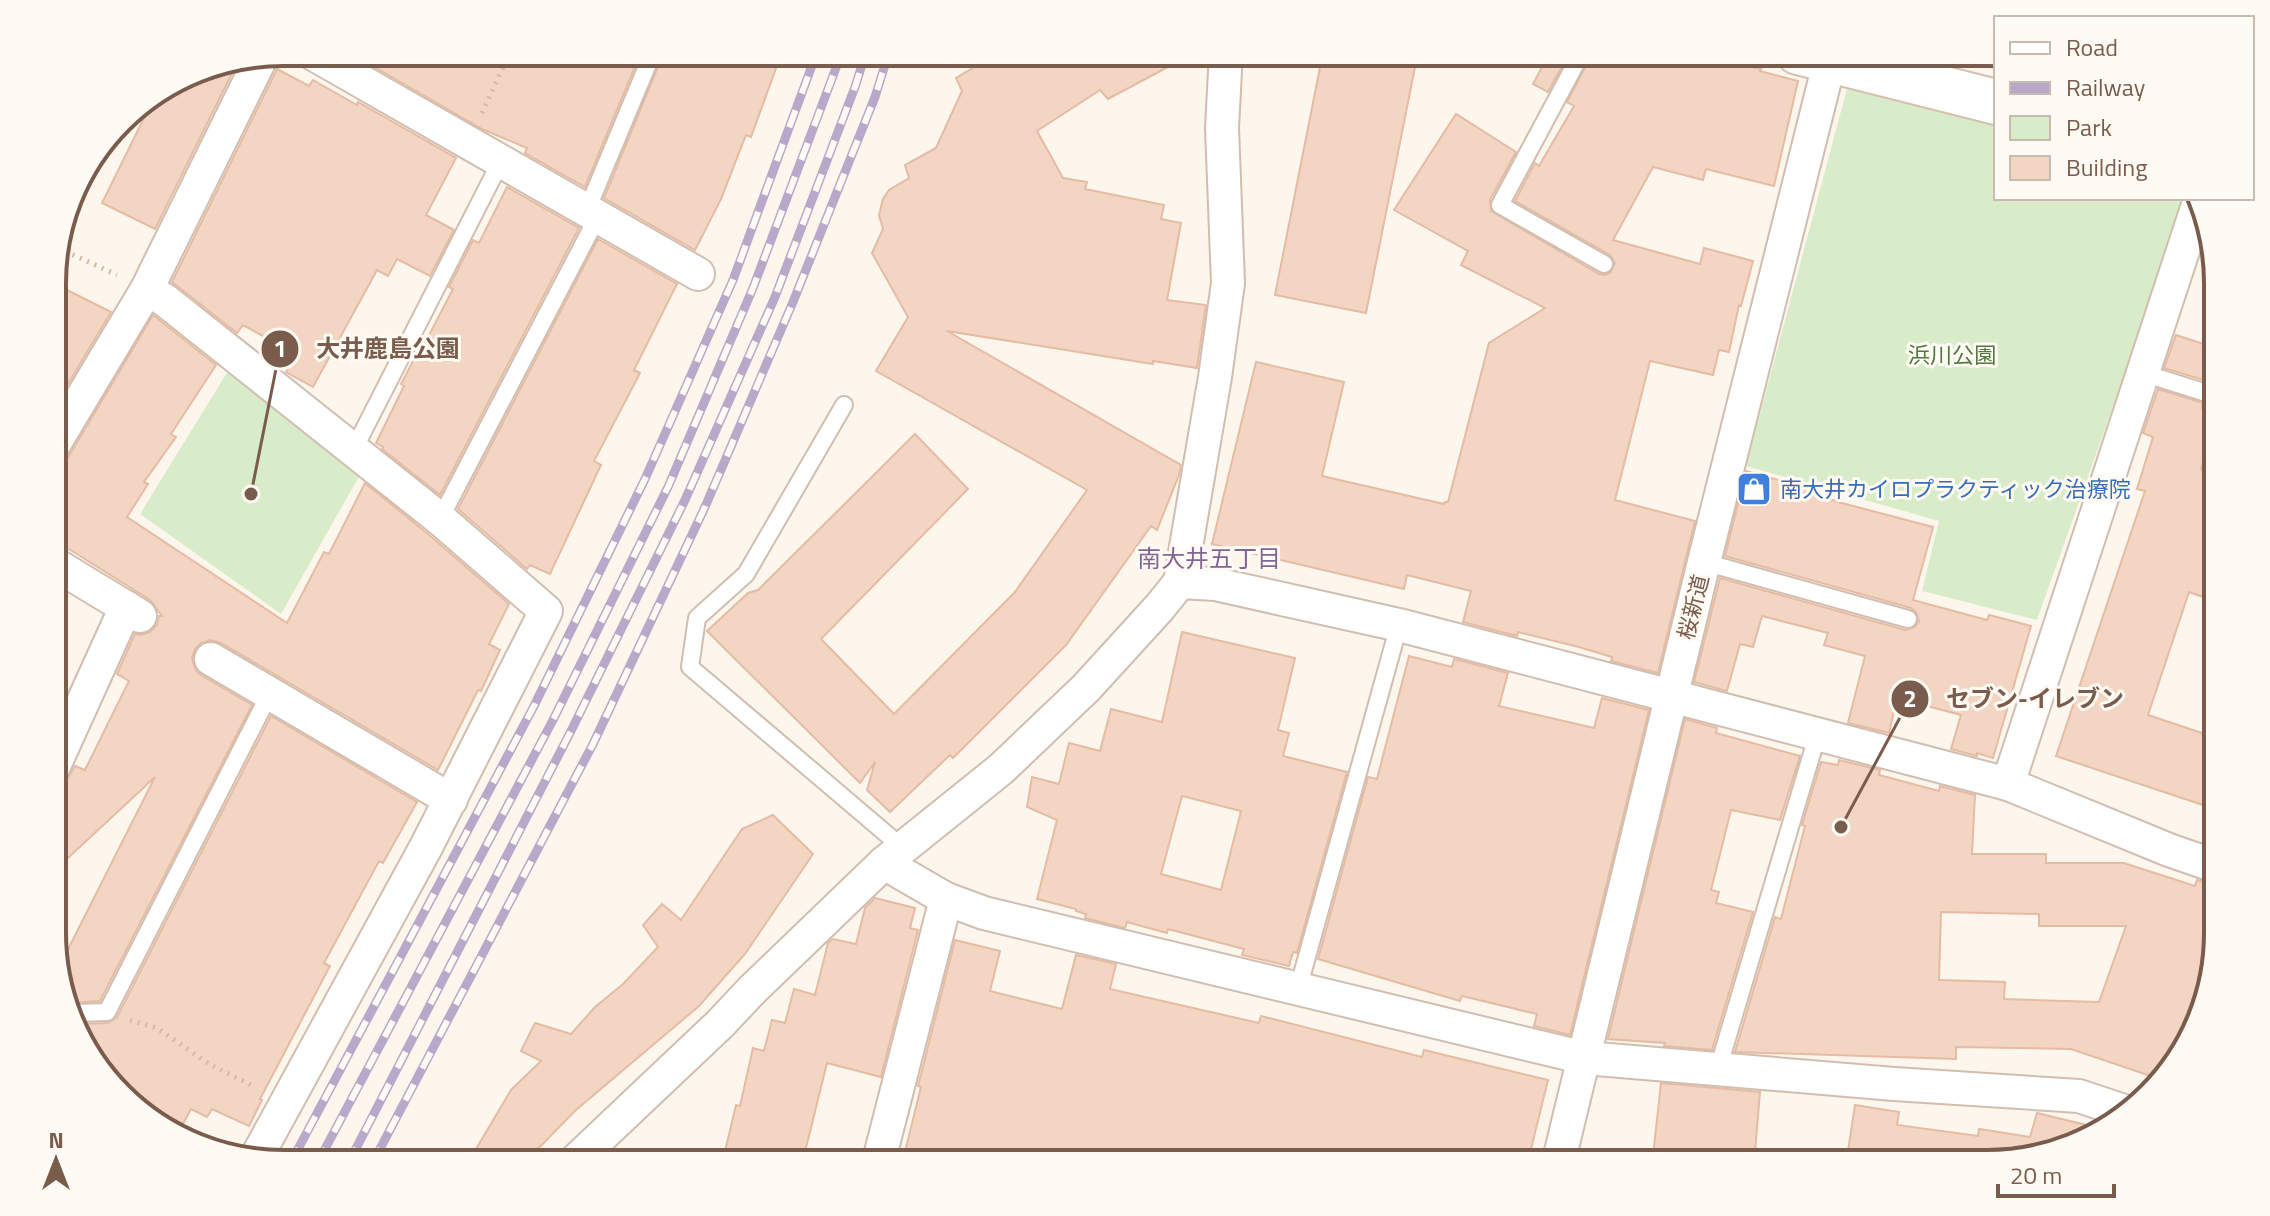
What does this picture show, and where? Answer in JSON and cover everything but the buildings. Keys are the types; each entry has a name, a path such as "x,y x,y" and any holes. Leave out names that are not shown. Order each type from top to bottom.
{"street":[{"path":"335,66 698,274"},
{"path":"587,1150 894,855 1001,769 1065,709 1180,582 1228,283 1222,128 1225,66"},
{"name":"桜新道","path":"1562,1150 1704,562 1817,66"},
{"path":"1861,66 1994,101"},
{"path":"66,424 147,289 256,68"},
{"path":"2008,784 2194,219"},
{"path":"147,289 354,449 546,611 451,800 261,1148"},
{"path":"66,571 133,612 66,743"},
{"path":"1180,582 1215,584 1399,625 2008,784 2204,862"},
{"path":"211,659 451,800"},
{"path":"894,855 946,899 984,913 1585,1058 2079,1096 2115,1108"},
{"path":"882,1150 946,899"}],"lane":[{"path":"440,519 592,213 648,66"},
{"path":"1574,66 1500,205 1604,264"},
{"path":"354,449 501,161"},
{"path":"2143,373 2204,392"},
{"path":"844,405 746,574 697,618 690,667 894,855"},
{"path":"1704,562 1908,619"},
{"path":"1298,989 1399,625"},
{"path":"82,1013 107,1012 270,693"},
{"path":"1718,1069 1818,733"}],"path":[{"path":"468,142 503,66"},
{"path":"68,253 147,289"},
{"path":"107,1012 157,1028 209,1064 286,1103"}],"green space":[{"name":"浜川公園","path":"1848,85 1994,120 1994,200 2186,200 2037,620 1922,591 1939,521 1746,466"},
{"path":"228,371 361,473 281,614 140,514"}],"railway":[{"path":"297,1150 533,708 645,479 733,280 812,66"},
{"path":"324,1150 553,720 668,487 753,288 837,66"},
{"path":"355,1150 572,729 685,500 775,297 862,66"},
{"path":"379,1150 593,744 705,507 793,302 885,66"}],"place":[{"name":"南大井カイロプラクティック治療院","path":"1754,489"},
{"name":"大井鹿島公園","path":"251,494"},
{"name":"セブン-イレブン","path":"1841,827"}],"district":[{"name":"南大井五丁目","path":"1209,558"}]}
